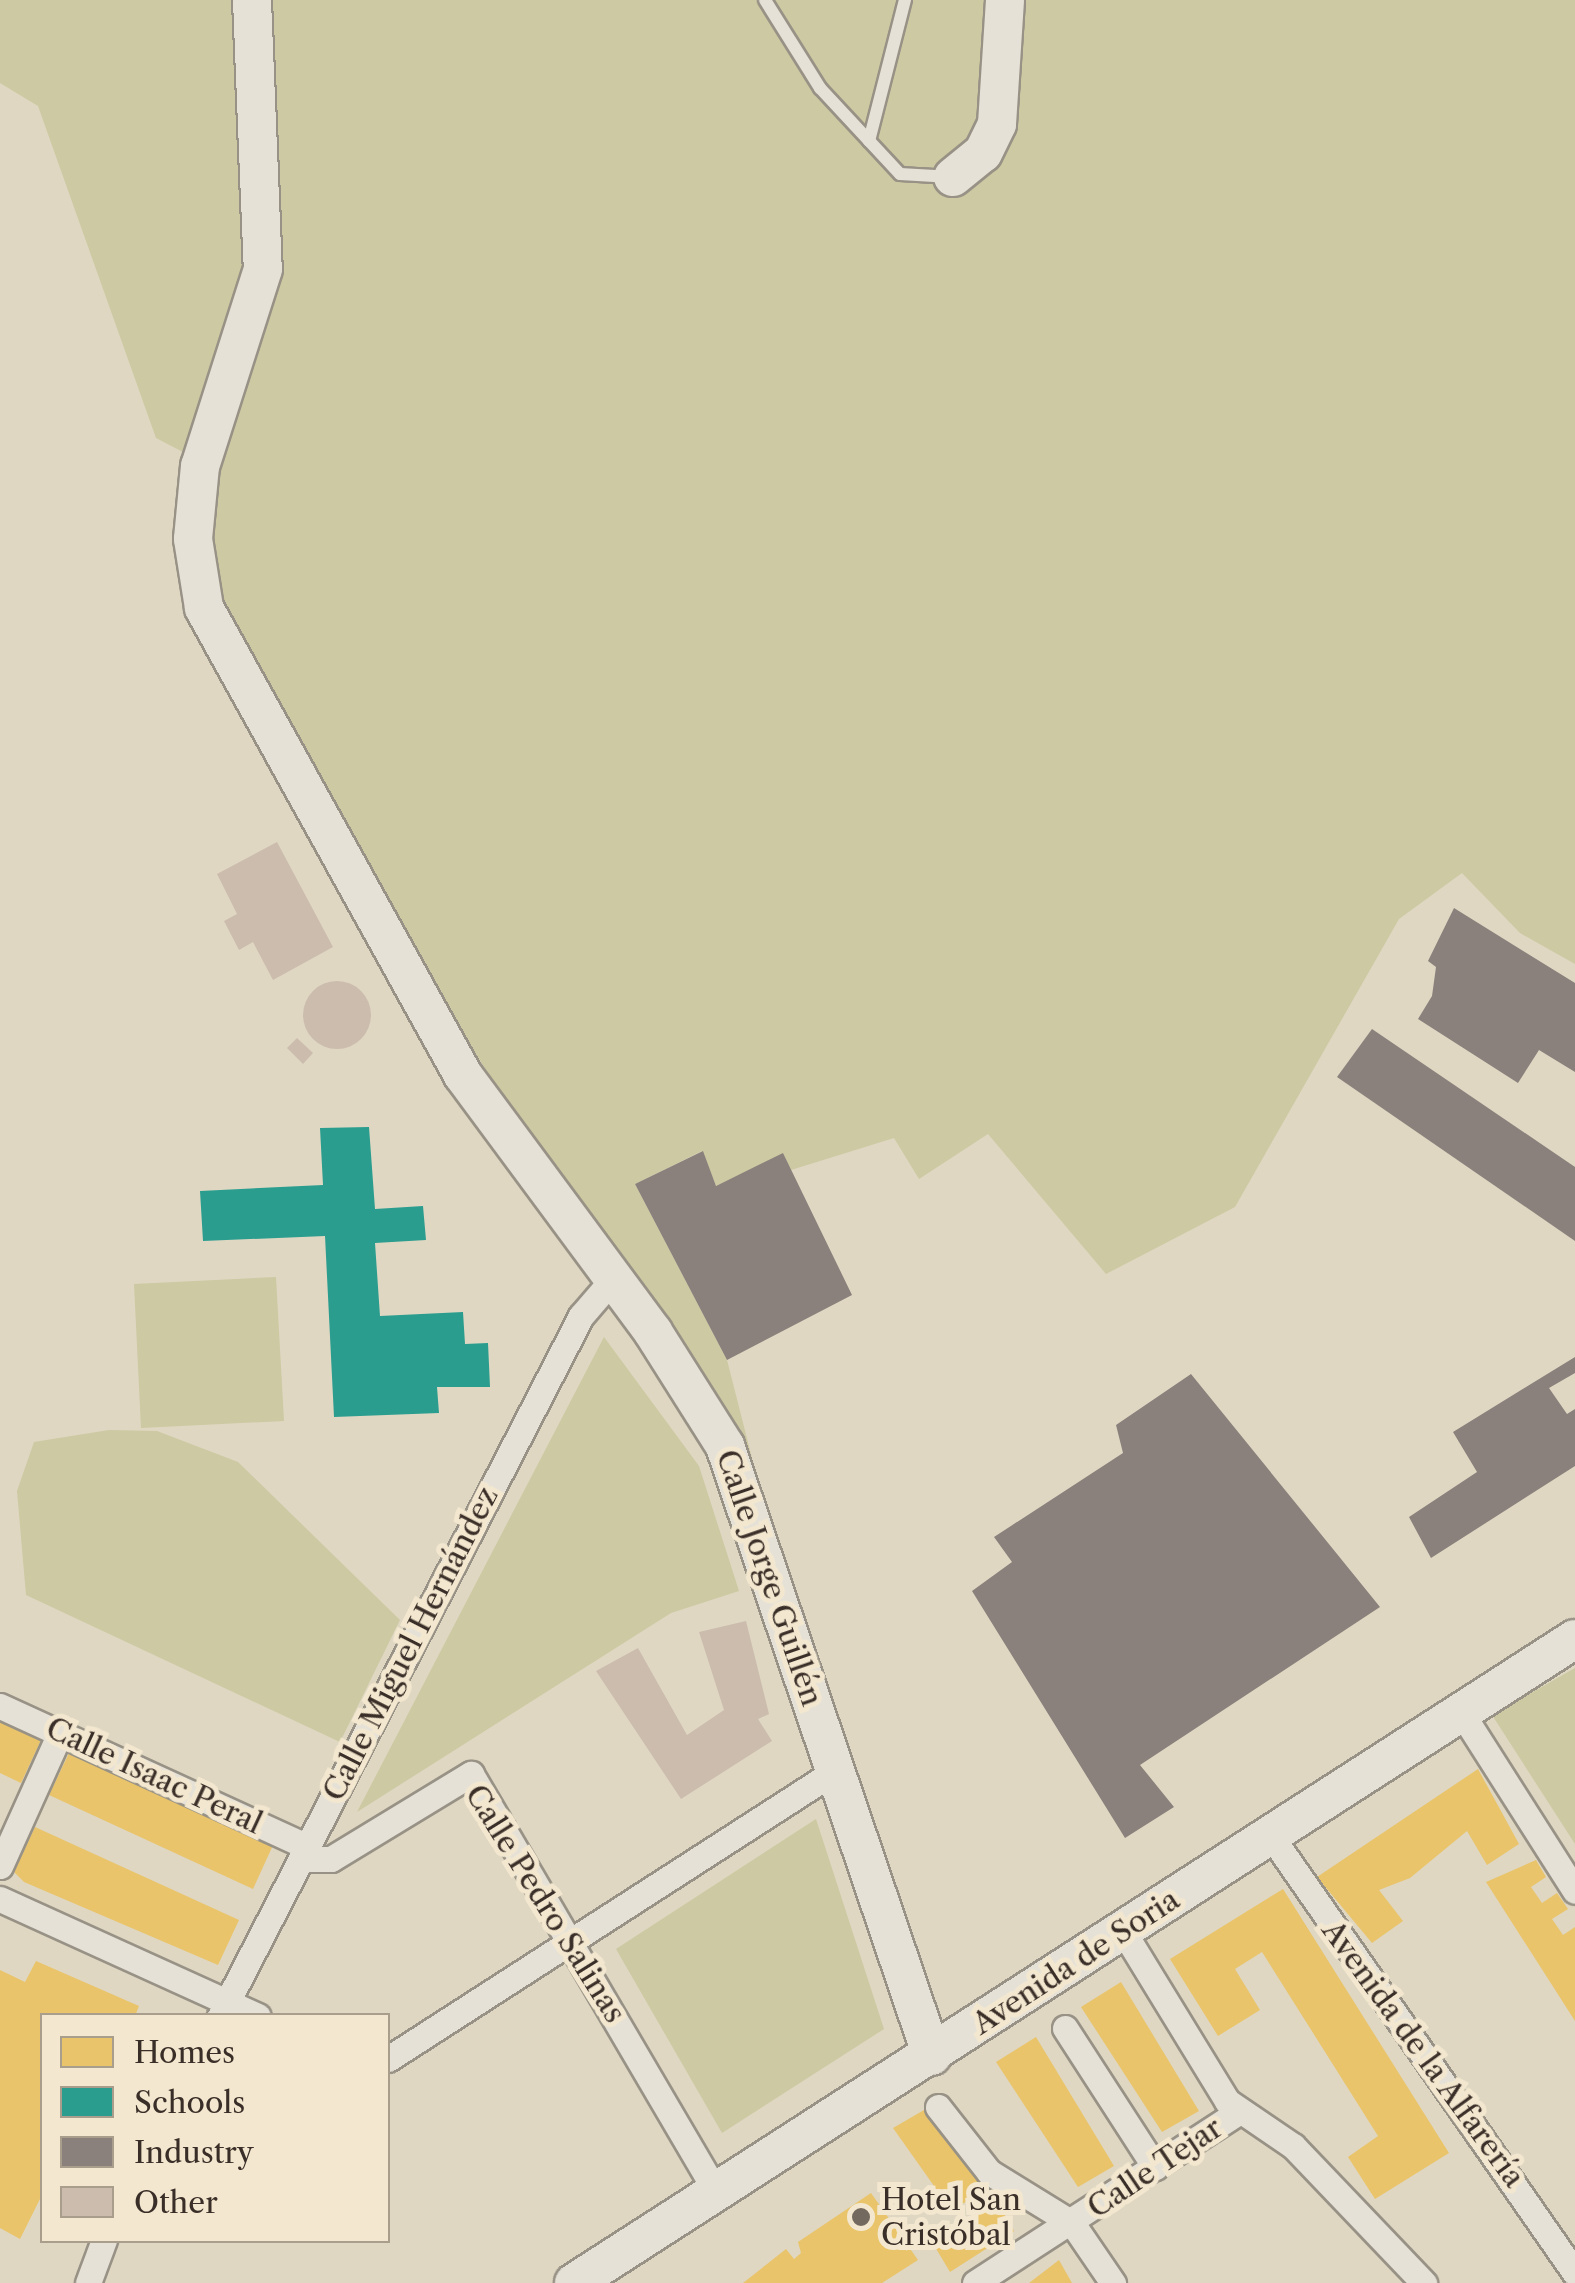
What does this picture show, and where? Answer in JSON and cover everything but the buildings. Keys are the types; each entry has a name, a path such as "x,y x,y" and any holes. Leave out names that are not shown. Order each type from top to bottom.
{"street":[{"name":"Calle Jorge Guillén","path":"252,0 263,269 200,466 196,574 221,648 463,1076 612,1280 725,1446 932,2056"},
{"path":"953,177 982,153 996,124 1004,0"},
{"name":"Calle Miguel Hernández","path":"224,2007 572,1332 612,1280"},
{"name":"Avenida de Soria","path":"574,2283 932,2056 1575,1638"},
{"name":"Calle Isaac Peral","path":"0,1706 305,1853"},
{"path":"1461,1712 1575,1892"},
{"path":"0,1866 60,1733"},
{"path":"390,2058 835,1770"},
{"name":"Calle Pedro Salinas","path":"305,1853 332,1859 471,1774 572,1940 717,2193"},
{"name":"Avenida de la Alfarería","path":"1271,1836 1575,2273"},
{"path":"0,1898 224,2007"},
{"path":"1124,1931 1238,2112 1293,2146 1424,2283"},
{"path":"1065,2028 1156,2167"},
{"path":"938,2107 989,2172 1072,2224 1114,2283"},
{"name":"Calle Tejar","path":"975,2283 1072,2224 1238,2112"},
{"path":"1072,2224 1096,2283"},
{"path":"88,2283 103,2243"}],"lane":[{"path":"766,0 820,88 900,174 953,177"},
{"path":"870,141 905,0"}],"shaded area":[{"path":"0,0 1575,0 1575,964 1520,933 1462,873 1399,919 1235,1207 1106,1274 988,1134 919,1179 894,1138 791,1170 783,1154 716,1186 702,1151 635,1184 727,1360 752,1458 597,1243 404,942 234,643 208,569 207,500 183,452 156,438 38,106 0,83"},
{"path":"276,1277 284,1421 141,1428 134,1284"},
{"path":"604,1337 699,1466 739,1591 671,1613 357,1812"},
{"path":"109,1430 157,1431 238,1462 400,1620 340,1742 26,1595 17,1491 34,1442"},
{"path":"1575,1668 1575,1844 1492,1715"},
{"path":"816,1819 884,2029 722,2133 616,1949"}],"place":[{"name":"Hotel San Cristóbal","path":"861,2217"}]}
